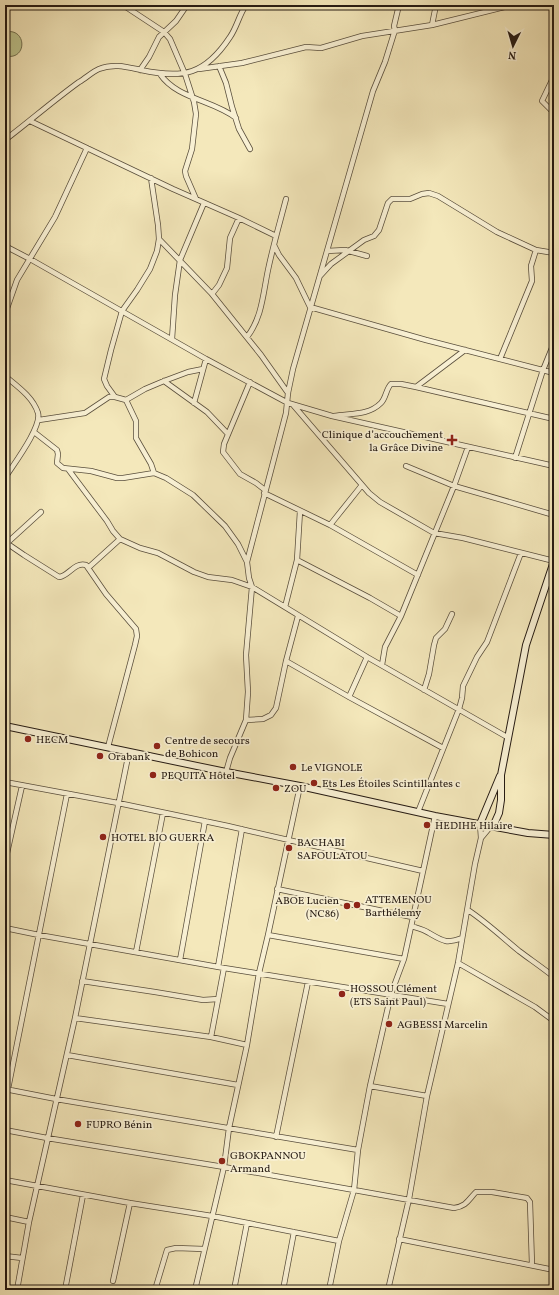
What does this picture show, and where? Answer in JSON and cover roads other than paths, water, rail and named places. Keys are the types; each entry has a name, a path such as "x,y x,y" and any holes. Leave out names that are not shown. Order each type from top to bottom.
{"street":[{"path":"123,5 164,32 170,39 185,74 195,108 196,119 192,149 185,171 196,199"},
{"path":"140,70 149,57 159,37 176,21 187,5"},
{"path":"199,69 216,54 230,38 239,16 246,5"},
{"path":"247,562 286,413 293,369 373,91 385,62 395,30 394,26 399,5"},
{"path":"432,25 436,5"},
{"path":"5,140 63,94 98,69 110,66 120,66 160,74 185,74 199,69 242,63 306,47 321,48 362,36 432,25 513,5"},
{"path":"219,66 236,118 250,149"},
{"path":"160,74 170,85 192,97 223,110 236,118"},
{"path":"554,76 542,101 550,110 554,112"},
{"path":"30,121 276,236"},
{"path":"5,314 17,280 55,217 87,148"},
{"path":"114,397 104,379 110,350 122,311 150,268 157,251 159,239 151,178"},
{"path":"318,278 331,264 364,240 374,236 377,233 388,203 392,199 410,199 429,193 438,196 496,232 536,250 554,253"},
{"path":"247,337 253,329 260,312 276,236 286,198"},
{"path":"172,339 175,295 180,260 204,203"},
{"path":"212,294 219,285 226,268 230,238 239,218"},
{"path":"159,239 212,294 247,337 288,393"},
{"path":"274,245 279,255 296,278 310,307 554,373"},
{"path":"5,246 206,359 288,403 332,416 554,466"},
{"path":"327,251 345,250 367,256"},
{"path":"500,359 532,280 531,266 536,250"},
{"path":"515,458 543,370 554,344"},
{"path":"416,387 465,350"},
{"path":"194,403 206,359"},
{"path":"39,420 82,414 87,412 105,398 114,397 126,400 164,381 188,372 203,369"},
{"path":"5,376 23,391 32,401 38,413 39,420 34,432 5,478"},
{"path":"164,381 211,416 228,434"},
{"path":"250,382 223,449 240,474 256,483 265,492 330,525 418,575"},
{"path":"332,416 369,411 382,402 391,384 401,384 554,419"},
{"path":"126,400 136,421 136,438 151,464 154,473"},
{"path":"293,405 362,485 374,498 380,502 434,533 463,538 554,561 526,645 507,737 501,775 501,800 499,813 495,822 480,838"},
{"path":"34,432 57,450 58,454 56,461 58,465 63,468 91,471 117,478 154,473 166,478 193,495 225,526 238,544 247,562 252,587 246,655 248,692 246,720 230,758 226,772"},
{"path":"382,665 386,647 418,575 468,447"},
{"path":"406,466 454,486 554,515"},
{"path":"68,469 120,540 158,553 194,572 208,577 232,580 252,587 367,657 507,737"},
{"path":"330,525 362,485"},
{"path":"285,607 297,560 300,511"},
{"path":"41,512 6,542 56,576 62,576 78,565 86,565 106,594 136,629 137,636 108,747"},
{"path":"88,568 120,540"},
{"path":"418,812 459,709 463,686 477,657 487,642 521,552"},
{"path":"297,560 401,616"},
{"path":"424,690 429,674 436,638 445,630 452,614"},
{"path":"246,720 263,719 274,712 298,616"},
{"path":"348,697 367,657"},
{"path":"286,661 348,697 443,748"},
{"path":"5,726 300,786 436,816 528,834 554,835"},
{"path":"17,1290 36,1186 75,1018 129,752"},
{"path":"388,1290 409,1199 427,1096 458,963 480,838 480,824 501,775"},
{"path":"5,782 205,821 423,871"},
{"path":"5,862 22,786"},
{"path":"196,1290 204,1249 224,1167 228,1128 247,1045 259,973 300,786"},
{"path":"67,794 7,1089 56,1099 358,1150"},
{"path":"136,952 164,813"},
{"path":"328,1290 354,1190 358,1150 370,1086 391,994 404,959 412,917 436,816"},
{"path":"180,960 205,821"},
{"path":"218,967 242,829"},
{"path":"277,889 412,917"},
{"path":"468,910 488,924 554,977"},
{"path":"411,926 425,930 440,940 446,942 452,942 462,938"},
{"path":"5,928 89,945 448,1004"},
{"path":"268,935 404,959"},
{"path":"458,963 535,1007 554,1022"},
{"path":"211,1038 224,968"},
{"path":"82,981 203,1000 218,999"},
{"path":"276,1137 308,982"},
{"path":"75,1018 211,1038 247,1045"},
{"path":"67,1055 238,1085"},
{"path":"370,1086 427,1096"},
{"path":"5,1130 454,1208 461,1207 467,1203 476,1192 492,1192 527,1198 530,1202 532,1265"},
{"path":"5,1180 130,1204 212,1216 340,1241"},
{"path":"65,1290 84,1195"},
{"path":"113,1281 130,1204"},
{"path":"5,1218 29,1222"},
{"path":"234,1290 247,1223"},
{"path":"282,1290 294,1232"},
{"path":"400,1239 554,1270"},
{"path":"156,1290 167,1250 176,1248 204,1249"},
{"path":"5,1256 22,1258"}],"place":[{"name":"Clinique d’accouchement la Grâce Divine","path":"452,440"},
{"name":"HECM","path":"28,739"},
{"name":"Centre de secours de Bohicon","path":"157,746"},
{"name":"Orabank","path":"100,756"},
{"name":"Le VIGNOLE","path":"293,767"},
{"name":"PEQUITA Hôtel","path":"153,775"},
{"name":"Ets Les Étoiles Scintillantes c","path":"314,783"},
{"name":"ZOU","path":"276,788"},
{"name":"HEDIHE Hilaire","path":"427,825"},
{"name":"HOTEL BIO GUERRA","path":"103,837"},
{"name":"BACHABI SAFOULATOU","path":"289,848"},
{"name":"ATTEMENOU Barthélemy","path":"357,905"},
{"name":"ABOE Lucien (NC86)","path":"347,906"},
{"name":"HOSSOU Clément (ETS Saint Paul)","path":"342,994"},
{"name":"AGBESSI Marcelin","path":"389,1024"},
{"name":"FUPRO Bénin","path":"78,1124"},
{"name":"GBOKPANNOU Armand","path":"222,1161"}]}
